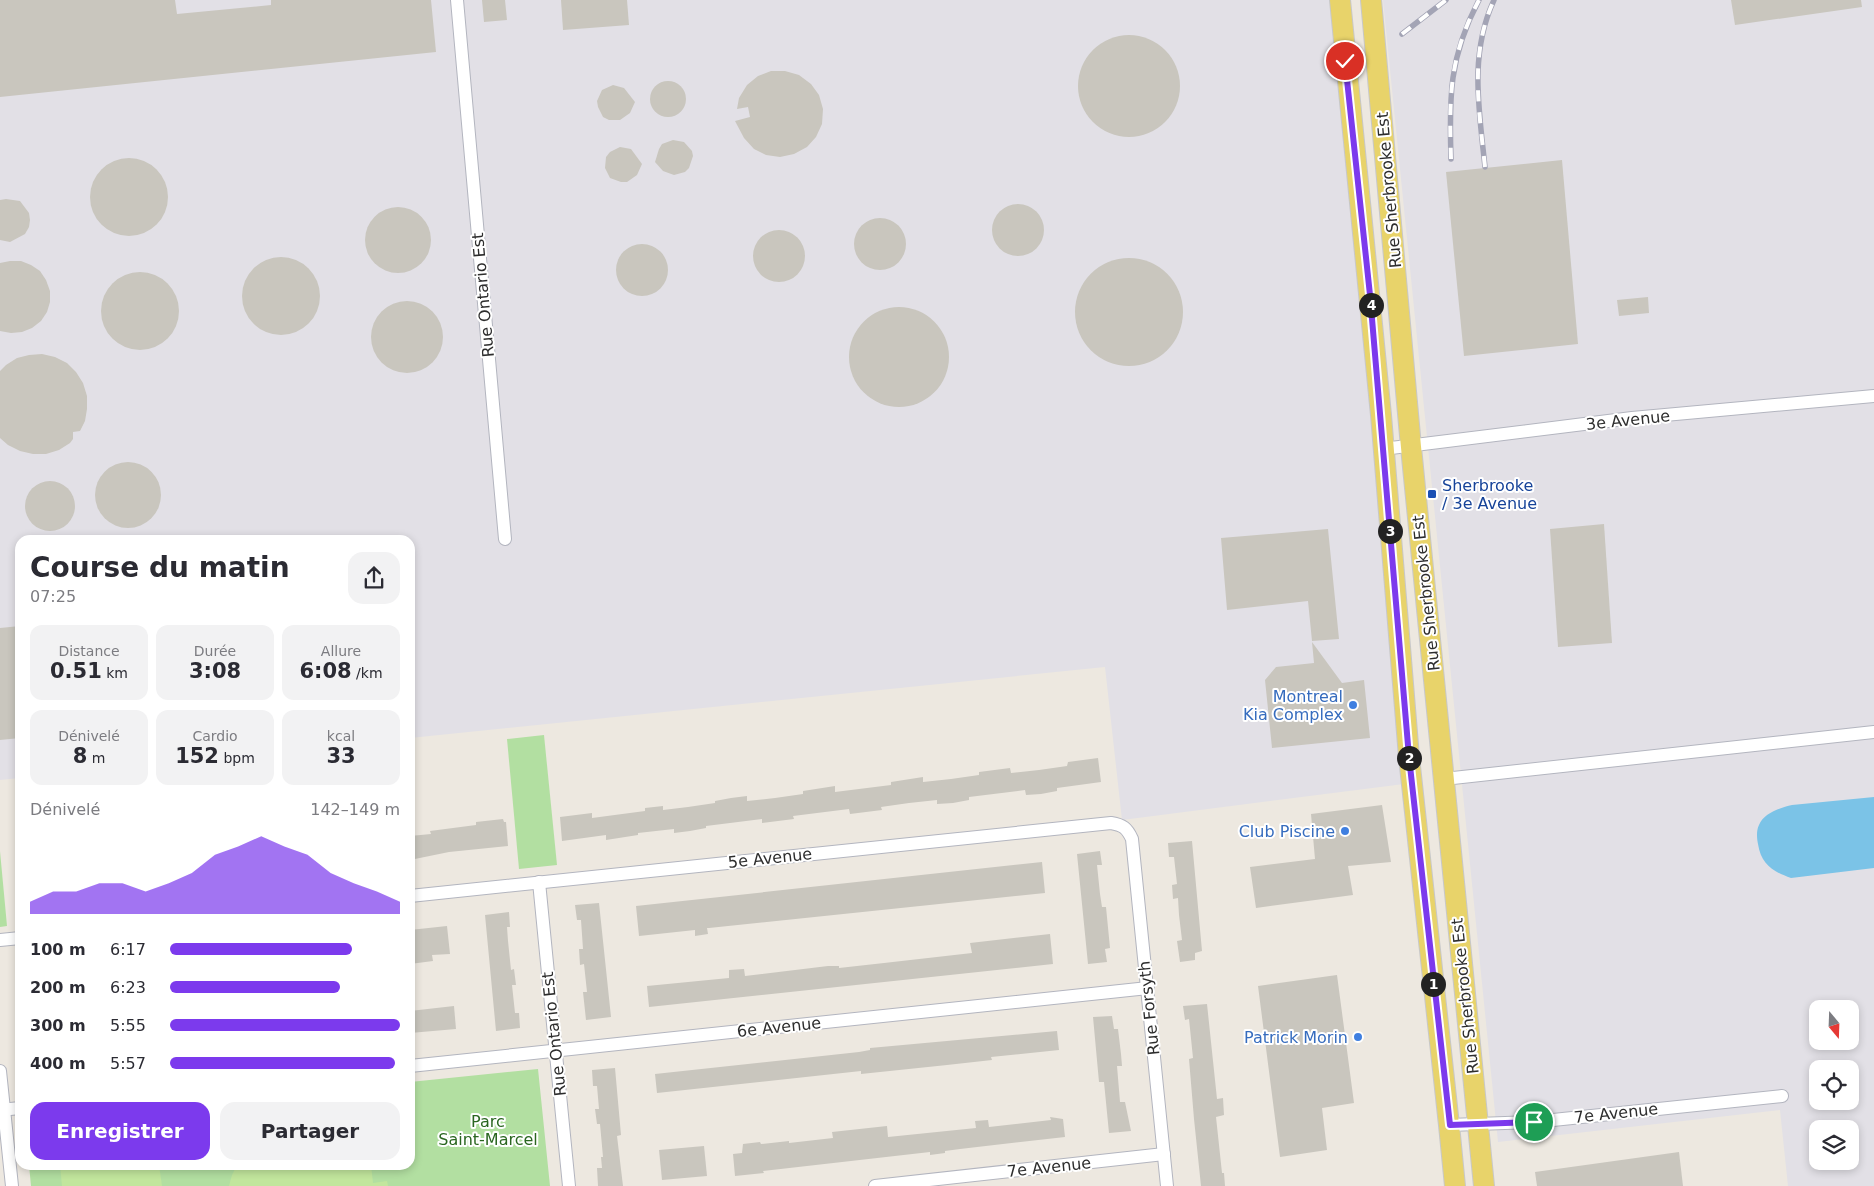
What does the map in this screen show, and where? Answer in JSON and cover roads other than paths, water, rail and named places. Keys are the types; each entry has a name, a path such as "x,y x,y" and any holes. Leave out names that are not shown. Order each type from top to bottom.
{"main road":[{"name":"Rue Sherbrooke Est","path":"1340,0 1364,235 1412,783 1450,1125 1454,1186"},
{"name":"Rue Sherbrooke Est","path":"1371,0 1411,447 1484,1186"},
{"path":"1412,783 1444,779"},
{"path":"1431,959 1461,957"},
{"path":"1439,1033 1468,1026"}],"street":[{"name":"Rue Ontario Est","path":"457,0 505,539"},
{"name":"3e Avenue","path":"1383,449 1632,418 1874,396"},
{"path":"1444,779 1874,732"},
{"name":"5e Avenue","path":"415,895 1111,822 1122,824 1128,830"},
{"name":"Rue Forsyth","path":"1128,830 1132,839 1167,1186"},
{"name":"Rue Ontario Est","path":"539,882 569,1186"},
{"path":"0,940 15,938"},
{"name":"6e Avenue","path":"415,1065 1148,988"},
{"path":"0,1071 2,1110 12,1186"},
{"name":"7e Avenue","path":"1450,1125 1534,1122 1782,1096"},
{"path":"2,1110 15,1109"},
{"name":"7e Avenue","path":"875,1186 1164,1154"}],"water":[{"path":"1874,797 1874,868 1791,878 1773,870 1762,857 1757,830 1761,821 1773,812 1792,805"}],"railway":[{"path":"1402,34 1446,0"},
{"path":"1451,159 1450,116 1456,59 1469,21 1479,0"},
{"path":"1485,167 1479,103 1479,61 1486,20 1494,0"}],"place":[{"name":"Sherbrooke / 3e Avenue","path":"1432,494"},
{"name":"Montreal Kia Complex","path":"1353,705"},
{"name":"Club Piscine","path":"1345,831"},
{"name":"Patrick Morin","path":"1358,1037"}],"park label":[{"name":"Parc Saint-Marcel","path":"488,1130"}]}
